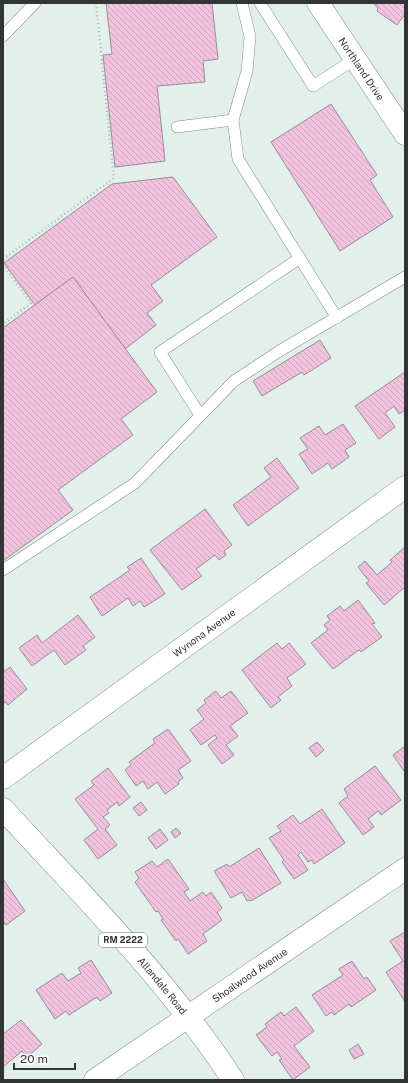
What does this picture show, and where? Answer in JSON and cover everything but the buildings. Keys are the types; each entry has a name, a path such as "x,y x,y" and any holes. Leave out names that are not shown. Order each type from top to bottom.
{"street":[{"name":"Northland Drive","path":"318,3 405,134"},
{"name":"Wynona Avenue","path":"3,778 405,487"},
{"name":"Allandale Road","path":"3,809 154,975 189,1016 232,1080"},
{"name":"Shoalwood Avenue","path":"94,1080 405,869"}],"lane":[{"path":"3,36 35,3"},
{"path":"242,3 250,37 247,71 233,120 238,159 337,318"},
{"path":"260,3 313,86 355,59"},
{"path":"177,127 233,120"},
{"path":"200,415 160,352 300,258"},
{"path":"3,570 135,483 234,381 281,350 405,277"}],"path":[{"path":"3,259 114,178 96,3"},
{"path":"3,264 31,303 3,324"}]}
